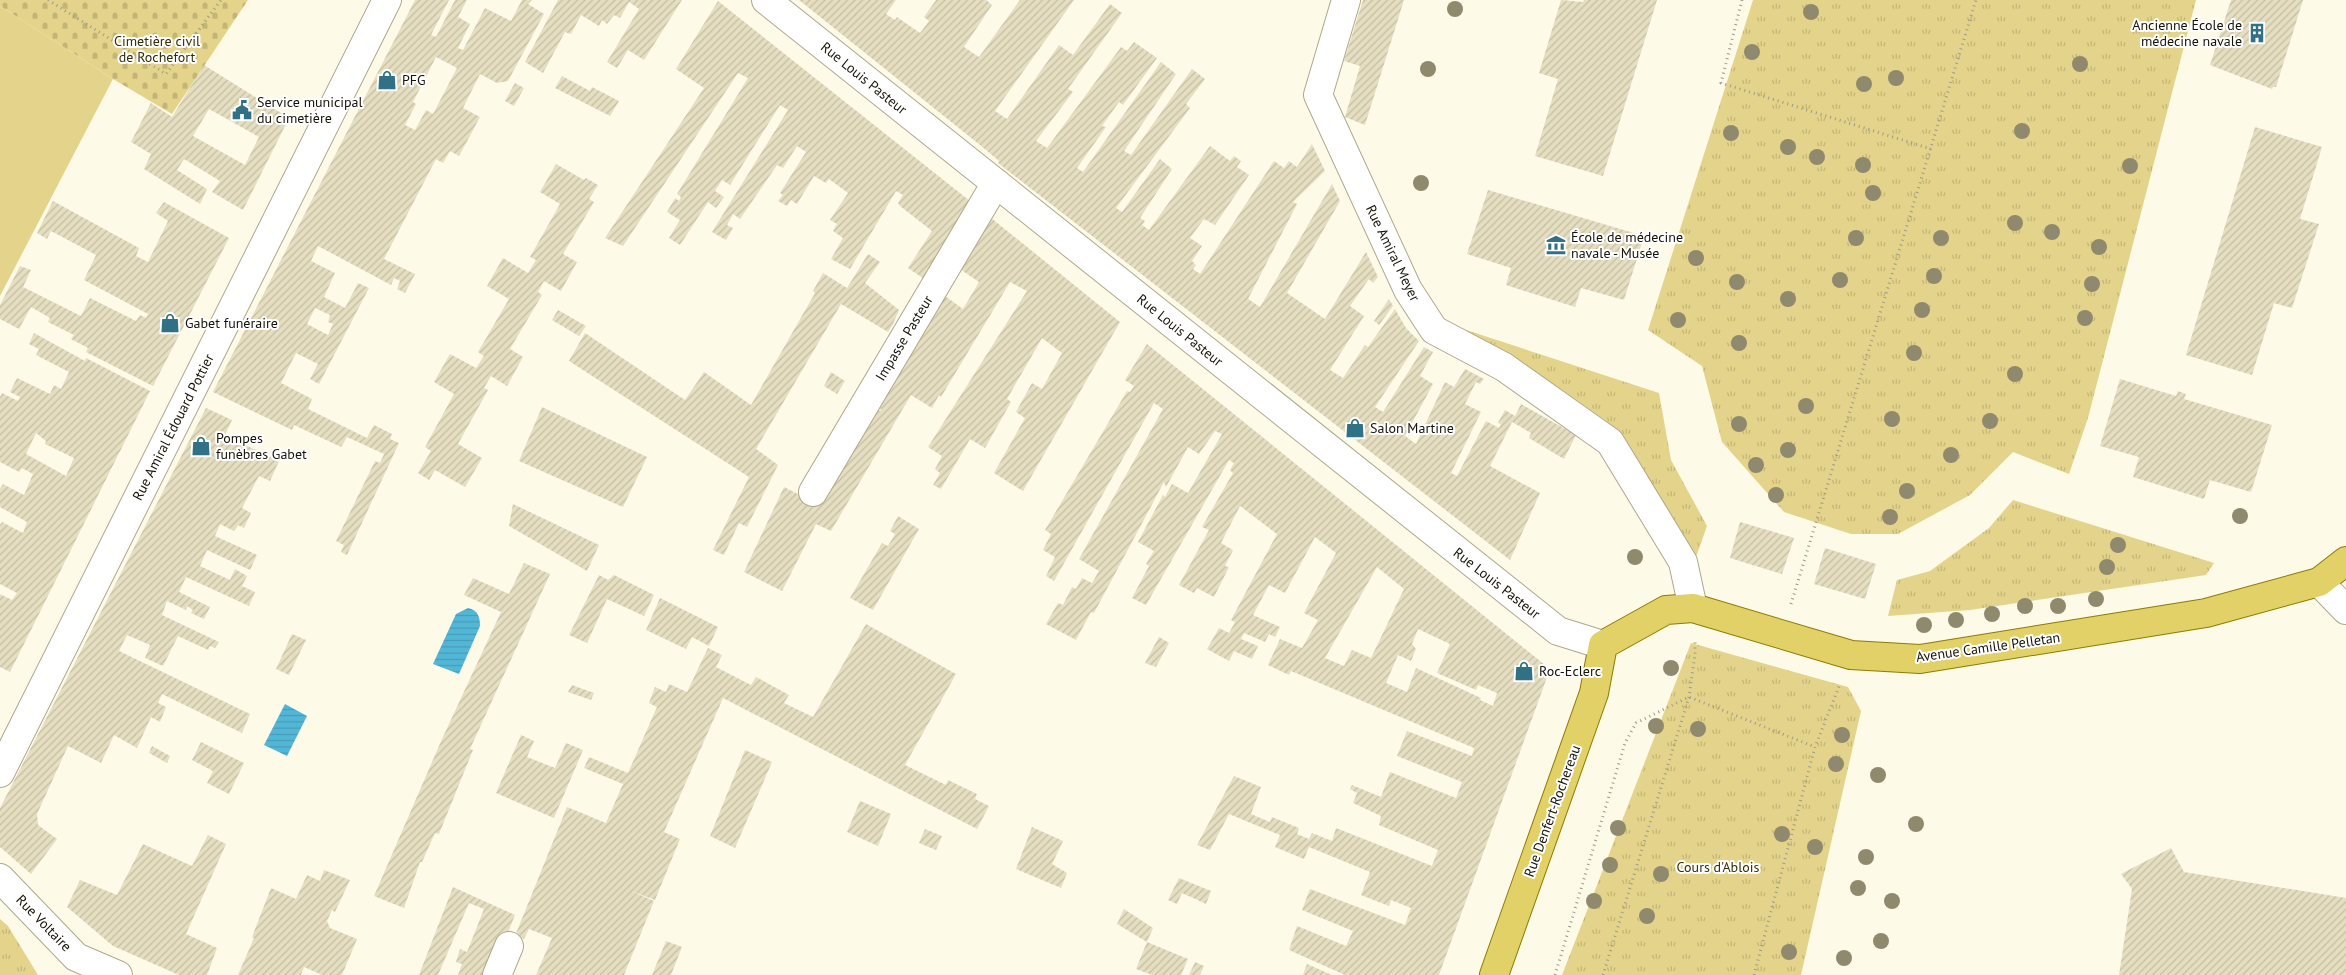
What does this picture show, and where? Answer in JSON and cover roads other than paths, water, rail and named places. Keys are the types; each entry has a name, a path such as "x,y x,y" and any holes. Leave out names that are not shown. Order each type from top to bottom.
{"main road":[{"name":"Avenue Camille Pelletan","path":"1603,645 1666,610 1693,608 1851,655 1920,659 2206,613 2319,582 2346,561"},
{"name":"Rue Denfert-Rochereau","path":"1494,975 1594,693 1603,645"}],"street":[{"name":"Rue Amiral Édouard Pottier","path":"0,773 387,0"},
{"name":"Rue Louis Pasteur","path":"766,0 1558,631 1603,645"},
{"name":"Rue Amiral Meyer","path":"1346,0 1318,95 1408,290 1434,330 1504,367 1610,442 1683,562 1693,608"},
{"name":"Impasse Pasteur","path":"813,492 996,183"},
{"path":"2319,582 2346,610"},
{"name":"Rue Voltaire","path":"0,878 73,966 118,975"},
{"path":"497,975 509,946"}],"water":[{"path":"468,608 478,614 480,626 459,674 433,664 456,614"},
{"path":"285,704 307,716 287,756 264,745"}],"place":[{"name":"Ancienne École de médecine navale","path":"2257,33"},
{"name":"PFG","path":"387,80"},
{"name":"Service municipal du cimetière","path":"242,110"},
{"name":"École de médecine navale - Musée","path":"1556,245"},
{"name":"Gabet funéraire","path":"170,323"},
{"name":"Salon Martine","path":"1355,428"},
{"name":"Pompes funèbres Gabet","path":"201,446"},
{"name":"Roc-Eclerc","path":"1524,671"}],"park label":[{"name":"Cimetière civil de Rochefort","path":"157,49"},
{"name":"Cours d'Ablois","path":"1718,867"}]}
